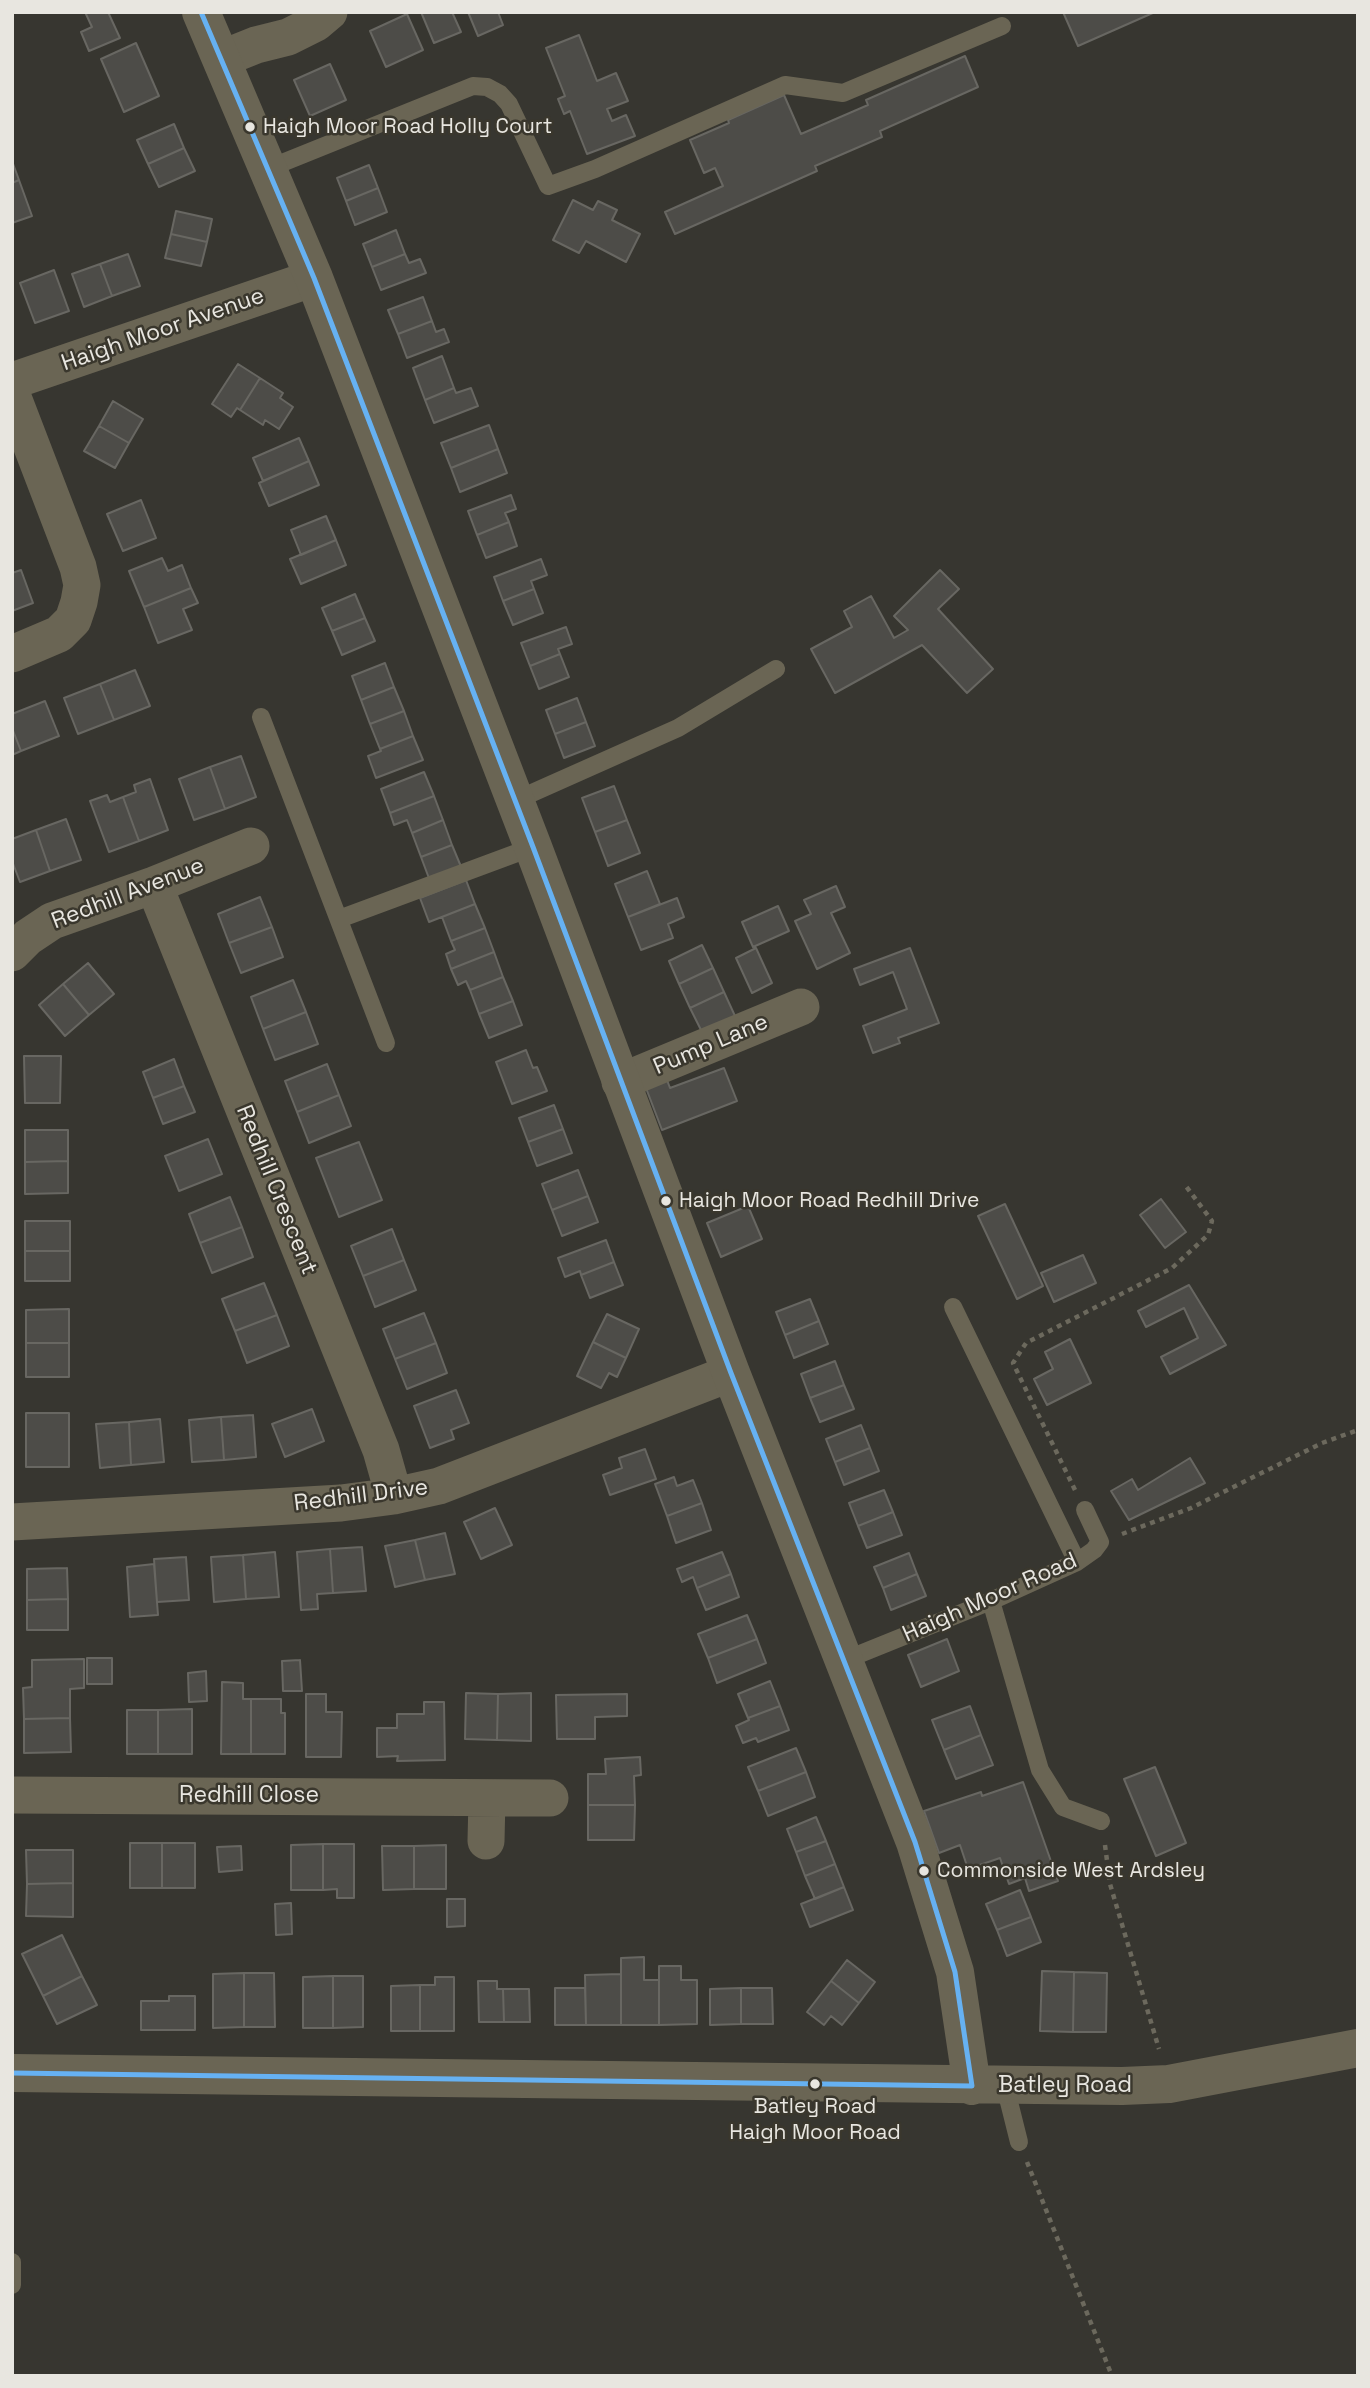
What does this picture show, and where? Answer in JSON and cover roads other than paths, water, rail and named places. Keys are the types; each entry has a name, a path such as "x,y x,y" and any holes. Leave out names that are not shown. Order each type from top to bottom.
{"street":[{"path":"201,12 314,278 533,847 731,1373 915,1842 987,2086"},
{"path":"221,59 256,45 288,37 316,23 329,12"},
{"name":"Haigh Moor Avenue","path":"12,381 314,278"},
{"path":"12,395 78,567 82,585 73,620 60,634 12,654"},
{"name":"Redhill Avenue","path":"12,953 28,937 52,921 154,885 251,846"},
{"name":"Redhill Crescent","path":"154,885 381,1450 394,1496"},
{"name":"Pump Lane","path":"620,1082 801,1007"},
{"name":"Redhill Drive","path":"12,1522 341,1503 394,1496 439,1486 731,1373"},
{"name":"Redhill Close","path":"12,1795 550,1798"},
{"path":"486,1841 487,1798"},
{"name":"Batley Road","path":"12,2073 1122,2086 1169,2084 1358,2048"}],"lane":[{"path":"267,169 473,86 487,87 500,94 509,104 548,186 595,169 785,85 843,93 1002,26"},
{"path":"514,801 678,728 776,669"},
{"path":"261,717 386,1043"},
{"path":"339,919 533,847"},
{"path":"953,1307 1077,1562"},
{"name":"Haigh Moor Road","path":"845,1660 1077,1562 1100,1542 1085,1510"},
{"path":"990,1601 1040,1770 1063,1807 1101,1821"},
{"path":"987,2086 1009,2102 1019,2142"},
{"path":"12,2262 12,2285"}],"place":[{"name":"Haigh Moor Road Holly Court","path":"250,127"},
{"name":"Haigh Moor Road Redhill Drive","path":"666,1201"},
{"name":"Commonside West Ardsley","path":"924,1871"},
{"name":"Batley Road Haigh Moor Road","path":"815,2084"}]}
